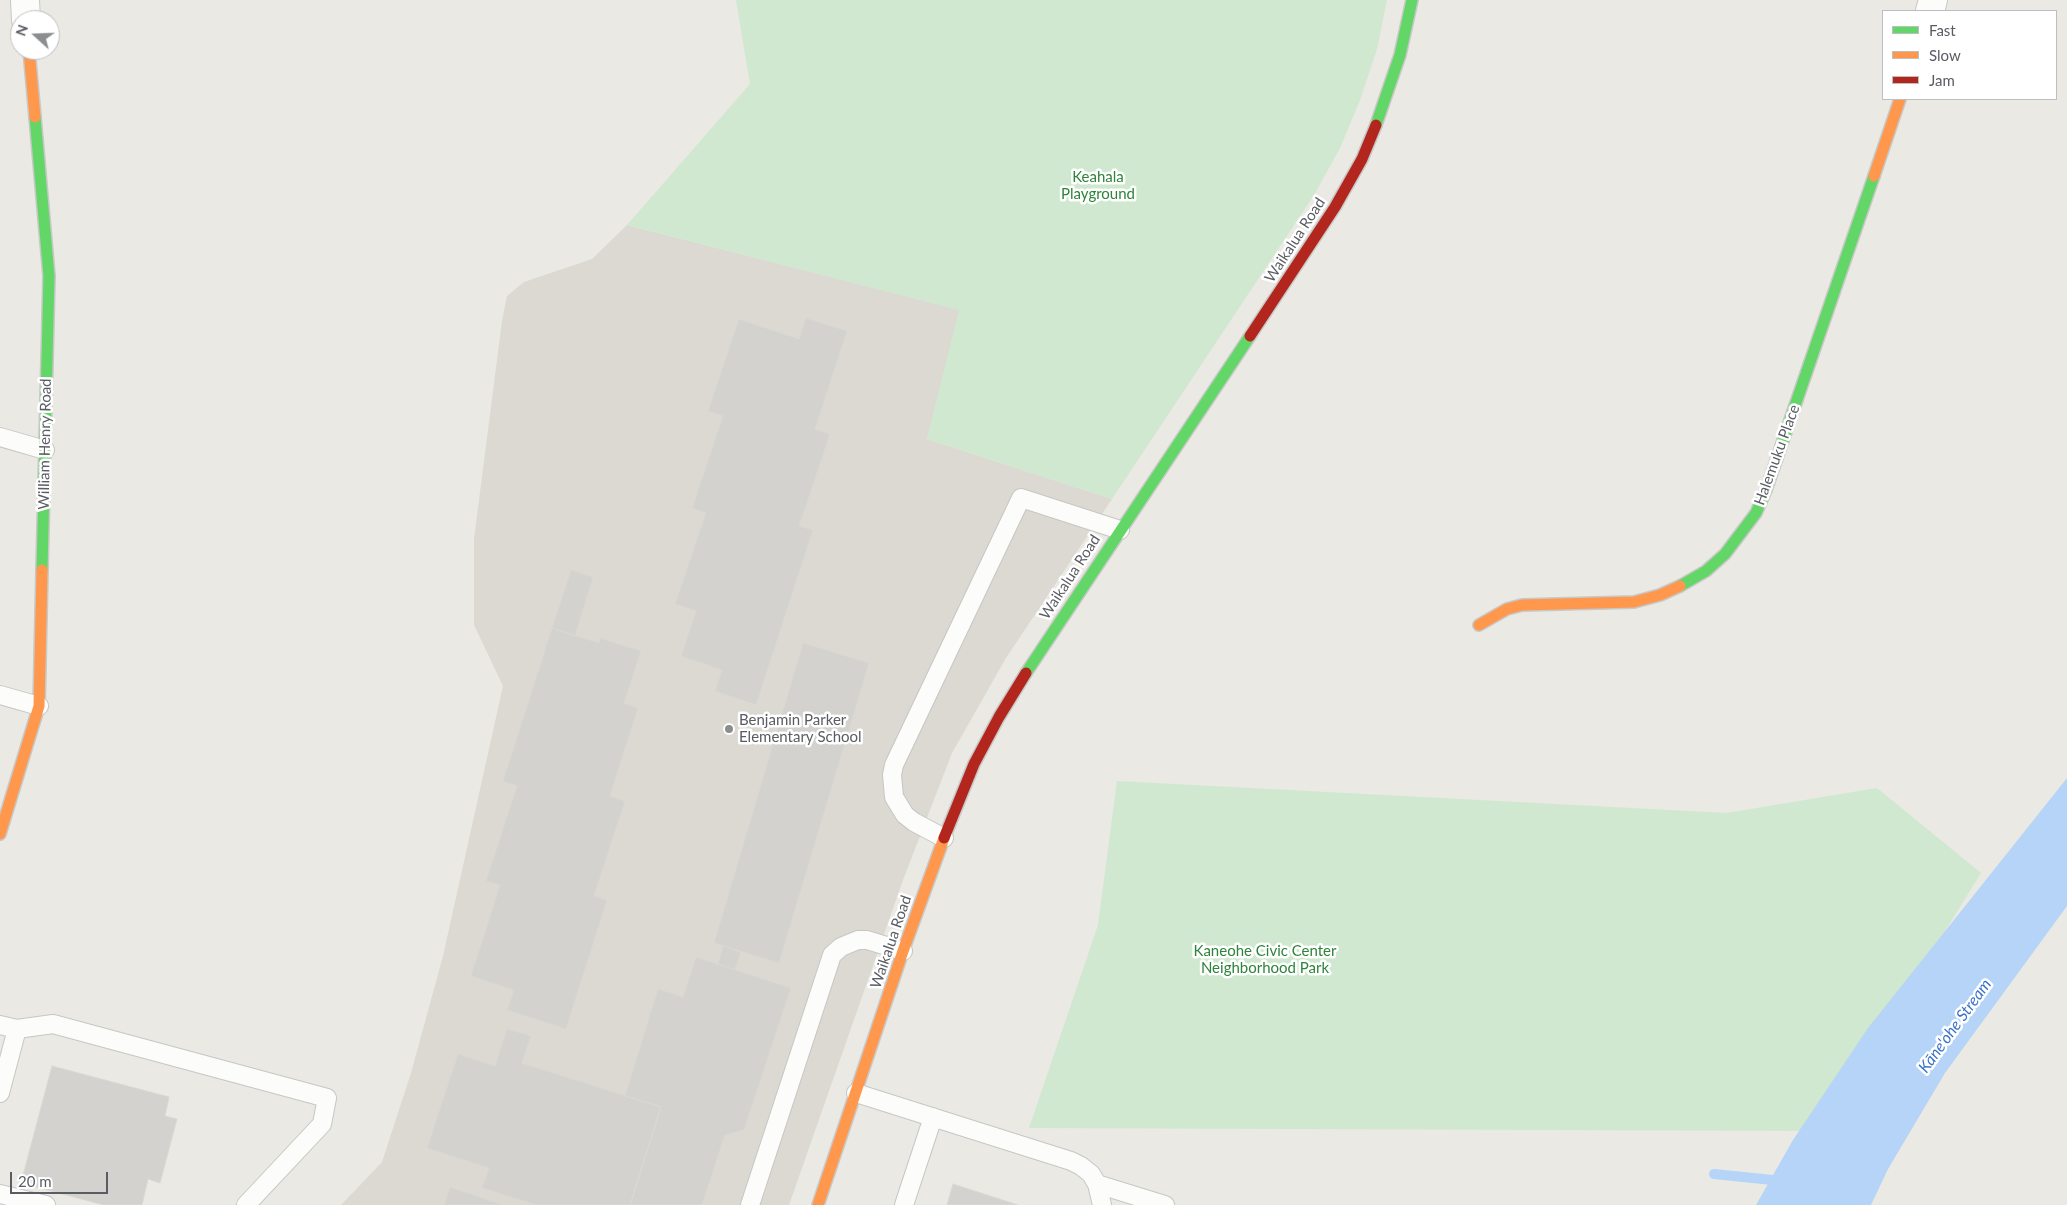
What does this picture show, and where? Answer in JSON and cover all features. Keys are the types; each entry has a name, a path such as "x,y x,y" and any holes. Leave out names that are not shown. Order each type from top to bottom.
{"street":[{"name":"Waikalua Road","path":"818,1205 903,951 944,838 974,764 999,716 1027,670 1340,199 1362,159 1383,108 1400,55 1412,0"},
{"name":"William Henry Road","path":"0,834 39,706 49,276 30,60"},
{"name":"Halemuku Place","path":"1479,624 1507,609 1522,605 1608,604 1634,602 1660,595 1706,571 1742,535 1756,513 1766,490 1900,100"}],"lane":[{"path":"0,436 45,450"},
{"path":"944,838 905,815 894,797 892,775 894,765 1021,498 1120,530"},
{"path":"0,695 39,706"},
{"path":"750,1205 832,955 841,947 858,940 867,940 903,951"},
{"path":"0,1093 8,1027 53,1024 327,1098 322,1124 246,1205"},
{"path":"856,1092 1082,1166 1091,1174 1097,1184 1102,1205"},
{"path":"904,1205 933,1117"},
{"path":"1097,1184 1165,1205"},
{"path":"0,1194 46,1205"}],"shaded area":[{"name":"Benjamin Parker Elementary School","path":"627,225 960,310 927,439 1112,499 1006,658 952,753 903,880 789,1205 341,1205 382,1162 411,1073 443,956 503,686 474,625 474,539 502,321 507,296 524,282 592,259"}],"green space":[{"name":"Keahala Playground","path":"736,0 1387,0 1377,49 1360,100 1340,148 1314,195 1112,499 927,439 959,310 627,225 750,84"},
{"name":"Kaneohe Civic Center Neighborhood Park","path":"1117,781 1727,813 1877,788 1981,873 1821,1131 1029,1128 1098,925"}],"water":[{"name":"Kāne'ohe Stream","path":"2067,778 2067,906 1945,1073 1888,1169 1871,1205 1756,1205 1793,1140 1868,1028"}],"building":[{"path":"806,318 847,331 815,429 830,434 799,526 813,530 756,705 715,691 722,670 681,656 696,611 675,604 706,513 692,508 723,416 708,411 739,319 799,339"},
{"path":"571,570 593,577 575,636 552,628"},
{"path":"552,628 599,643 600,638 641,651 624,703 638,708 610,796 625,801 594,896 607,900 566,1029 507,1010 514,990 471,976 500,885 486,881 517,786 503,781"},
{"path":"803,643 869,663 779,963 714,943"},
{"path":"723,946 741,952 735,970 718,964"},
{"path":"696,957 791,988 744,1130 725,1135 702,1205 630,1205 661,1107 625,1096 658,989 683,997"},
{"path":"507,1029 531,1036 522,1063 661,1107 630,1205 536,1205 482,1188 489,1168 427,1148 458,1054 495,1066"},
{"path":"52,1066 169,1097 165,1116 177,1119 160,1183 148,1179 142,1205 104,1205 21,1183"},
{"path":"953,1184 1018,1205 947,1205"},
{"path":"450,1187 503,1205 444,1205"}],"waterway":[{"path":"1714,1174 1782,1181"}],"traffic: fast":[{"path":"1376,125 1400,55 1412,0"},
{"path":"35,117 49,276 42,570"},
{"path":"1680,586 1706,571 1725,554 1756,513 1766,490 1874,176"},
{"path":"1026,673 1250,336"}],"traffic: slow":[{"path":"30,60 35,117"},
{"path":"1874,176 1900,100"},
{"path":"0,834 39,706 42,570"},
{"path":"1479,625 1507,609 1522,605 1634,602 1660,595 1680,586"},
{"path":"818,1205 903,951 944,838"}],"traffic: jam":[{"path":"1250,336 1335,207 1362,159 1376,125"},
{"path":"944,838 974,764 999,717 1026,673"}],"place":[{"name":"Benjamin Parker Elementary School","path":"729,729"}]}
